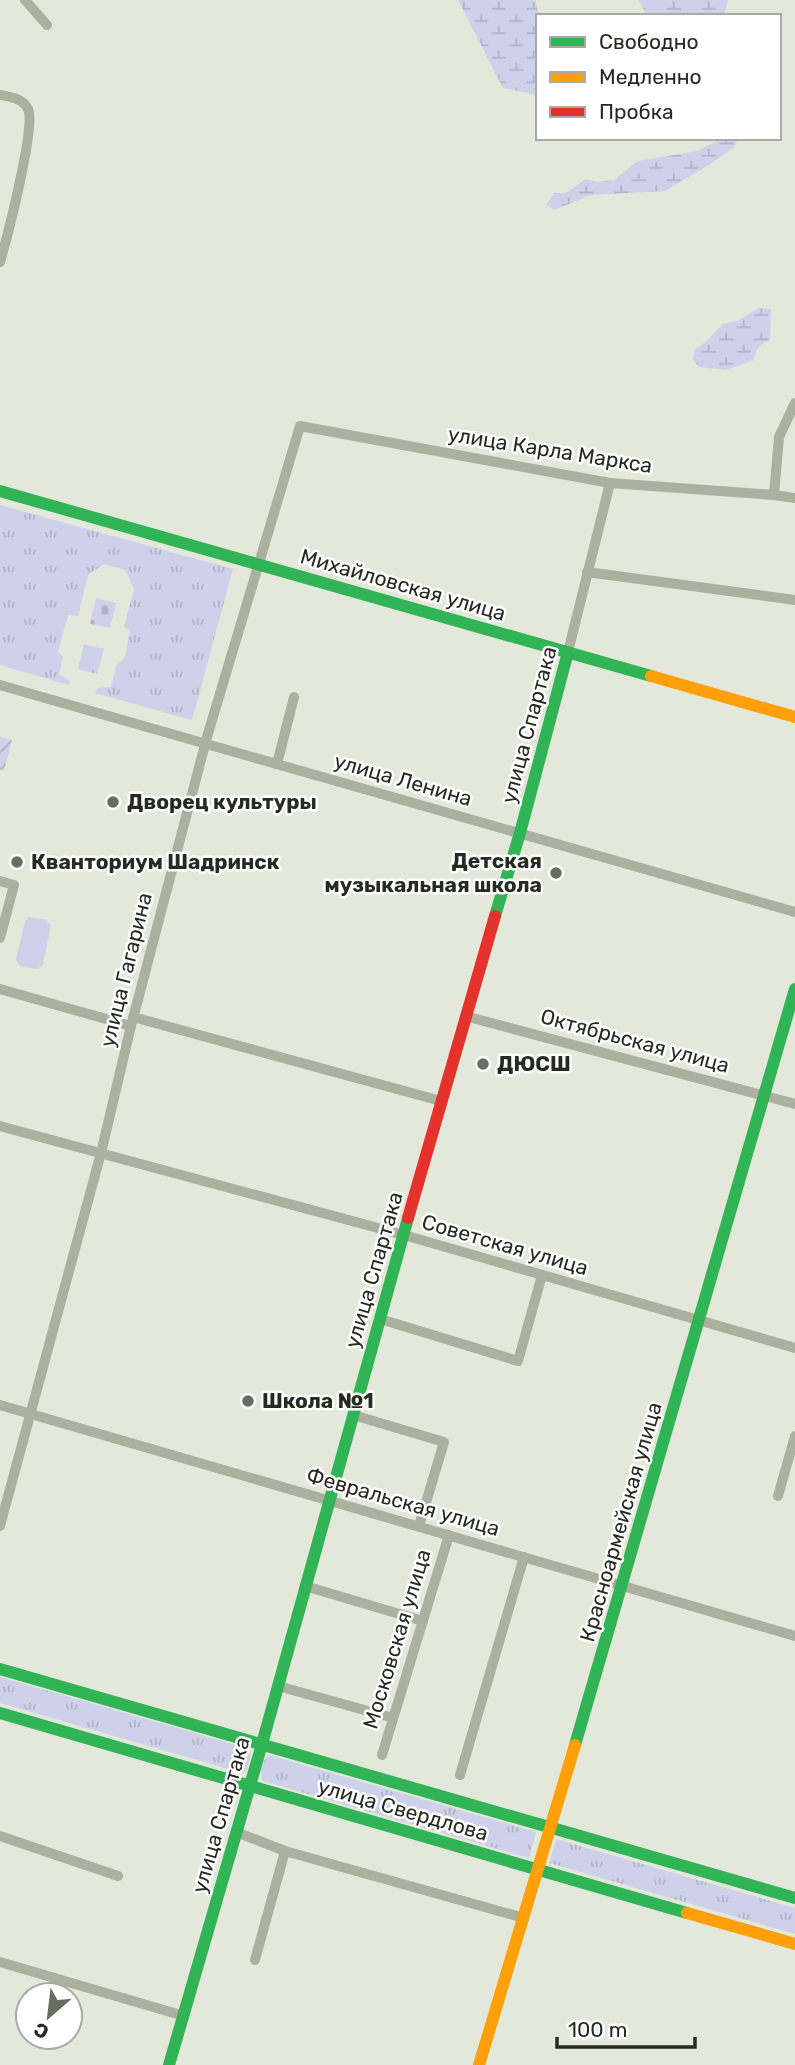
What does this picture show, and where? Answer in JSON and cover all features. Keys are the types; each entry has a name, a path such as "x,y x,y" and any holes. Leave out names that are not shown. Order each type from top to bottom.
{"street":[{"path":"25,0 47,25"},
{"path":"0,95 20,100 29,110 30,127 0,262"},
{"path":"774,495 779,437 795,403"},
{"name":"улица Карла Маркса","path":"300,426 610,483 795,498"},
{"name":"улица Гагарина","path":"0,1526 101,1153 132,1022 205,744 300,426"},
{"name":"улица Спартака","path":"169,2065 262,1744 465,1016 520,833 610,483"},
{"name":"Михайловская улица","path":"0,491 795,717"},
{"path":"587,572 795,600"},
{"name":"улица Ленина","path":"0,685 795,912"},
{"path":"277,764 294,697"},
{"path":"0,881 14,885 0,938"},
{"path":"0,989 441,1101"},
{"name":"Красноармейская улица","path":"479,2065 540,1870 795,989"},
{"name":"Октябрьская улица","path":"465,1016 795,1104"},
{"name":"Советская улица","path":"0,1126 404,1235 795,1348"},
{"path":"380,1319 518,1361 542,1275"},
{"name":"Февральская улица","path":"0,1405 795,1636"},
{"path":"353,1415 444,1442 419,1526"},
{"path":"778,1496 795,1436"},
{"name":"Московская улица","path":"382,1755 449,1535"},
{"path":"460,1775 524,1557"},
{"path":"305,1586 423,1621"},
{"name":"улица Свердлова","path":"0,1668 795,1898"},
{"path":"278,1686 393,1718"},
{"name":"улица Свердлова","path":"0,1713 795,1944"},
{"path":"236,1832 285,1851 524,1918"},
{"path":"0,1836 118,1875"},
{"path":"254,1960 285,1851"},
{"path":"0,1962 184,2016"}],"green space":[{"path":"458,0 535,0 538,14 536,14 536,95 503,88"},
{"path":"639,0 728,0 724,14 646,14"},
{"path":"718,140 737,140 735,146 709,165 665,191 591,195 554,210 546,205 554,193 566,193 586,179 597,182 614,180 638,161 698,151"},
{"path":"759,308 771,309 770,340 759,347 754,360 726,370 699,367 693,360 694,350 723,324 737,321"},
{"path":"0,505 233,569 192,720 95,693 98,688 111,687 116,666 125,657 130,630 124,627 134,589 125,570 104,564 88,575 78,616 68,615 58,652 63,657 59,674 70,681 69,685 0,665"},
{"path":"96,598 116,603 110,628 90,624"},
{"path":"84,644 104,649 97,674 78,669"},
{"path":"0,737 12,740 4,771 0,770"},
{"path":"29,917 46,920 51,925 43,965 37,969 20,966 16,960 25,921"},
{"path":"0,1677 247,1748 251,1754 247,1770 242,1773 0,1703"},
{"path":"269,1755 536,1832 529,1858 263,1781 262,1767"},
{"path":"556,1839 795,1908 795,1934 549,1863"}],"traffic: fast":[{"path":"0,491 651,676"},
{"path":"495,916 568,652"},
{"path":"575,1745 795,989"},
{"path":"169,2065 262,1744 408,1218"},
{"path":"0,1669 795,1898"},
{"path":"0,1713 687,1913"}],"traffic: slow":[{"path":"651,676 795,717"},
{"path":"479,2065 575,1745"},
{"path":"687,1913 795,1944"}],"traffic: jam":[{"path":"408,1218 495,916"}],"place":[{"name":"Дворец культуры","path":"113,802"},
{"name":"Кванториум Шадринск","path":"17,862"},
{"name":"Детская музыкальная школа","path":"556,873"},
{"name":"ДЮСШ","path":"483,1064"},
{"name":"Школа №1","path":"248,1401"}]}
